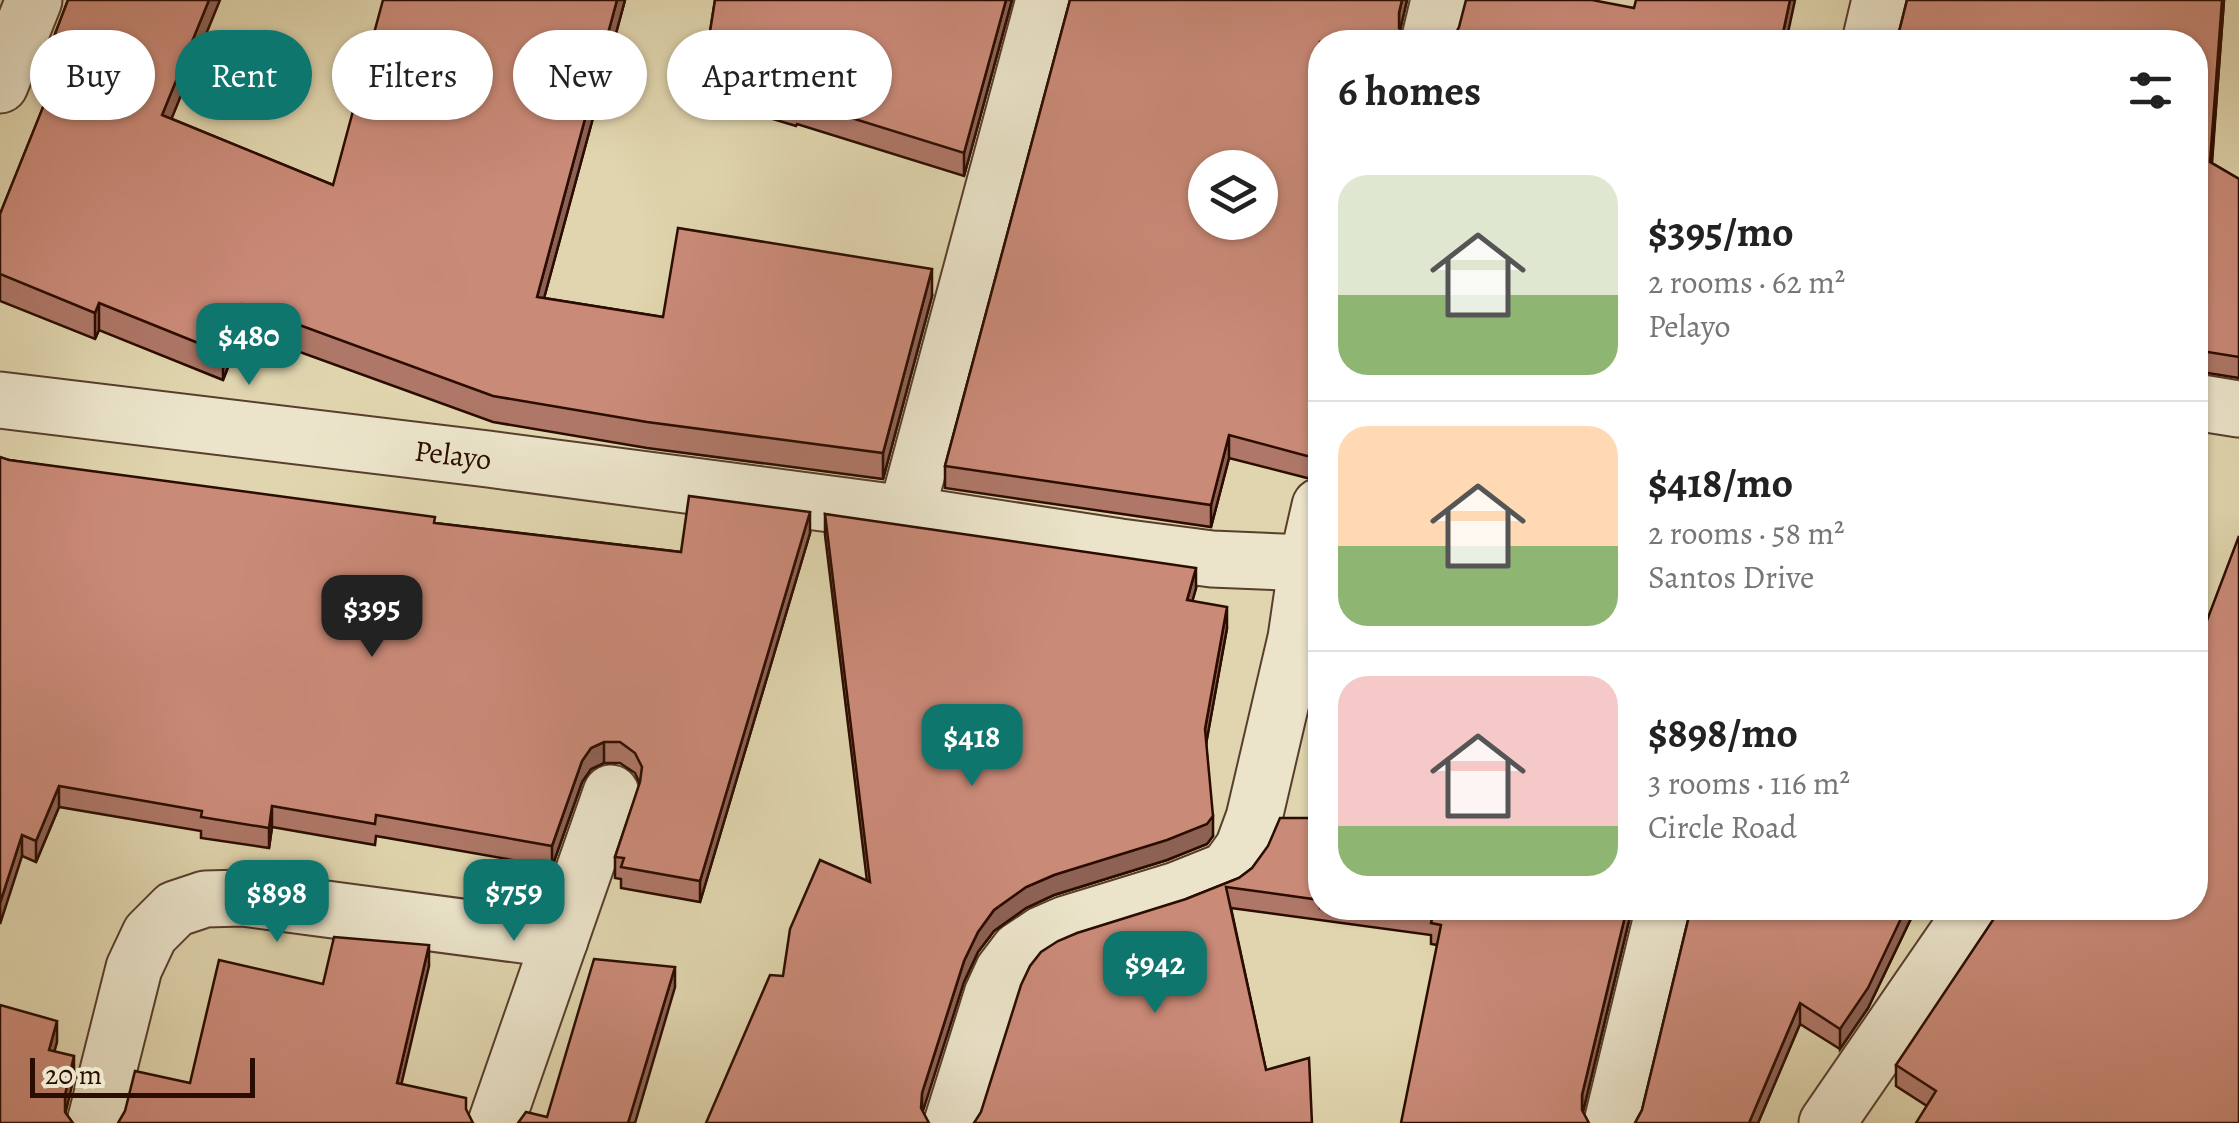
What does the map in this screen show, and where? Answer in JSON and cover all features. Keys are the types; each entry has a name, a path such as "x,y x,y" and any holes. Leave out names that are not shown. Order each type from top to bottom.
{"street":[{"path":"0,84 34,0"},
{"path":"906,514 1044,0"},
{"path":"1432,30 1439,0"},
{"path":"1873,30 1880,0"},
{"name":"Pelayo","path":"0,400 488,459 1194,556 1307,563"},
{"path":"2208,404 2239,409"},
{"path":"952,1123 992,995 1019,950 1066,924 1177,890 1227,870 1242,848 1254,818 1296,638 1308,559"},
{"path":"496,1123 611,793"},
{"path":"96,1123 134,968 150,934 175,909 205,899 243,898 560,940"},
{"path":"1612,1123 1661,920"},
{"path":"1828,1123 1966,920"}],"building":[{"path":"68,0 209,0 197,30 175,30 175,83 162,115 333,185 351,120 493,120 493,30 375,30 383,0 617,0 609,30 513,30 513,120 585,120 537,297 663,317 678,228 932,269 883,453 647,422 493,396 242,304 223,353 99,303 95,313 0,274 0,214 38,120 155,120 155,30 57,30"},
{"path":"715,0 1006,0 964,153 858,120 892,120 892,30 710,30"},
{"path":"1070,0 1402,0 1400,30 1308,30 1308,456 1229,435 1211,505 945,466"},
{"path":"1466,0 1592,0 1634,8 1636,0 1790,0 1784,30 1457,30"},
{"path":"1907,0 2222,0 2210,162 2239,179 2239,357 2208,352 2208,30 1900,28"},
{"path":"0,457 435,517 434,523 681,552 689,496 810,512 700,881 621,867 624,858 615,857 642,767 635,753 620,742 604,742 591,748 582,761 552,846 376,815 375,824 272,806 269,828 201,817 202,811 59,786 36,841 22,835 0,903"},
{"path":"825,514 1196,568 1187,600 1227,607 1205,729 1213,816 1207,824 1167,840 1026,887 994,910 964,961 922,1093 921,1108 929,1123 706,1123 770,975 783,976 790,929 820,860 870,882"},
{"path":"2239,536 2239,1123 1916,1123 1936,1091 1896,1065 1993,920 2208,920 2208,618"},
{"path":"1280,818 1308,818 1308,898 1226,887 1266,1070 1309,1058 1312,1123 974,1123 981,1112 1021,985 1041,952 1077,933 1239,878 1268,846"},
{"path":"1624,920 1582,1095 1582,1110 1589,1123 1401,1123 1441,925 1431,923"},
{"path":"1688,920 1900,920 1868,988 1840,1029 1800,1003 1749,1123 1635,1123 1642,1110"},
{"path":"334,937 429,945 397,1083 466,1098 473,1123 118,1123 135,1071 190,1083 219,960 323,984"},
{"path":"594,959 675,967 628,1123 518,1123 526,1112 547,1117"},
{"path":"0,1005 57,1021 49,1050 74,1056 65,1095 65,1112 73,1123 0,1123"}]}
